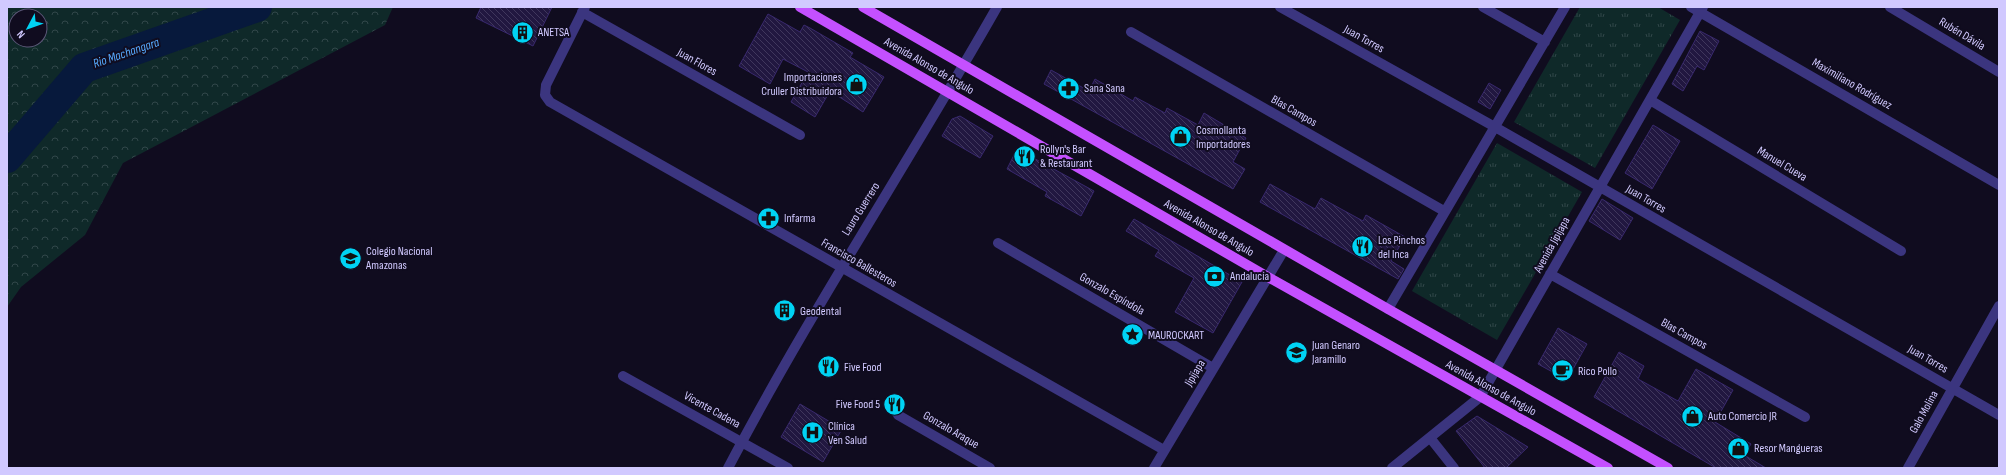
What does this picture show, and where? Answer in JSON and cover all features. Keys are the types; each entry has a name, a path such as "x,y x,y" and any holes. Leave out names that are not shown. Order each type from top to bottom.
{"main road":[{"name":"Avenida Alonso de Angulo","path":"800,7 1268,277 1608,468"},
{"name":"Avenida Alonso de Angulo","path":"863,7 1284,250 1668,468"}],"street":[{"name":"Lauro Guerrero","path":"728,468 841,268 948,93 997,7"},
{"name":"Juan Torres","path":"1280,7 1495,127 1999,415"},
{"path":"1483,7 1545,42"},
{"path":"1388,309 1565,7"},
{"name":"Rubén Dávila","path":"1890,7 1999,72"},
{"name":"Francisco Ballesteros","path":"583,9 546,85 545,94 550,102 1164,450"},
{"name":"Juan Flores","path":"583,9 800,135"},
{"name":"Avenida Jipijapa","path":"1392,468 1431,439 1480,397 1650,100 1698,9"},
{"name":"Maximiliano Rodríguez","path":"1698,9 1999,185"},
{"name":"Blas Campos","path":"1132,32 1444,212"},
{"name":"Manuel Cueva","path":"1650,100 1901,251"},
{"name":"Gonzalo Espíndola","path":"998,243 1213,368"},
{"name":"Jipijapa","path":"1154,468 1284,250"},
{"name":"Blas Campos","path":"1550,274 1805,417"},
{"name":"Galo Molina","path":"1908,468 1999,306"},
{"name":"Vicente Cadena","path":"623,376 788,468"},
{"name":"Gonzalo Araque","path":"898,416 990,468"},
{"path":"1431,439 1454,468"}],"green space":[{"path":"7,7 393,7 385,25 123,163 85,235 21,287 7,307"},
{"path":"1580,7 1658,7 1680,20 1595,168 1514,122"},
{"path":"1497,143 1582,192 1497,340 1412,291"}],"building":[{"name":"ANETSA","path":"481,7 552,7 533,46 476,18"},
{"path":"768,14 800,32 804,25 810,28 853,53 850,57 884,77 863,112 830,91 815,117 791,102 808,72 783,59 770,84 739,66"},
{"path":"1700,31 1719,41 1704,70 1697,66 1683,91 1672,84"},
{"path":"1051,70 1089,91 1095,79 1133,101 1135,97 1165,113 1167,108 1198,125 1204,113 1246,138 1233,162 1245,169 1233,189 1044,84"},
{"path":"1489,83 1501,90 1490,109 1478,102"},
{"path":"960,116 993,136 980,158 942,136 952,119"},
{"path":"1653,125 1680,141 1652,189 1625,173"},
{"path":"1017,149 1094,191 1081,216 1045,196 1047,192 1007,169"},
{"path":"1270,184 1315,209 1321,198 1363,221 1366,215 1405,237 1391,261 1404,269 1398,279 1260,202"},
{"path":"1602,199 1633,218 1620,240 1589,221"},
{"path":"1134,219 1242,282 1213,333 1175,312 1194,278 1155,256 1159,250 1126,231"},
{"path":"1558,328 1587,344 1567,380 1538,364"},
{"path":"1619,352 1644,366 1638,379 1678,401 1696,369 1733,390 1715,422 1751,444 1744,455 1766,468 1716,468 1594,397"},
{"name":"Clínica Ven Salud","path":"800,404 842,429 823,462 781,437"},
{"path":"1477,416 1528,447 1506,468 1485,468 1456,431"}],"waterway":[{"name":"Rio Machangara","path":"7,158 84,68 257,7"}],"place":[{"name":"ANETSA","path":"522,32"},
{"name":"Importaciones Cruller Distribuidora","path":"857,84"},
{"name":"Sana Sana","path":"1068,88"},
{"name":"Cosmollanta Importadores","path":"1180,137"},
{"name":"Rollyn's Bar & Restaurant","path":"1025,156"},
{"name":"Infarma","path":"769,218"},
{"name":"Los Pinchos del Inca","path":"1362,247"},
{"name":"Colegio Nacional Amazonas","path":"350,258"},
{"name":"Andalucía","path":"1215,276"},
{"name":"Geodental","path":"785,311"},
{"name":"MAUROCKART","path":"1133,335"},
{"name":"Juan Genaro Jaramillo","path":"1297,352"},
{"name":"Five Food","path":"829,367"},
{"name":"Rico Pollo","path":"1563,371"},
{"name":"Five Food 5","path":"895,404"},
{"name":"Auto Comercio JR","path":"1693,416"},
{"name":"Clínica Ven Salud","path":"812,433"},
{"name":"Resor Mangueras","path":"1738,448"}]}
